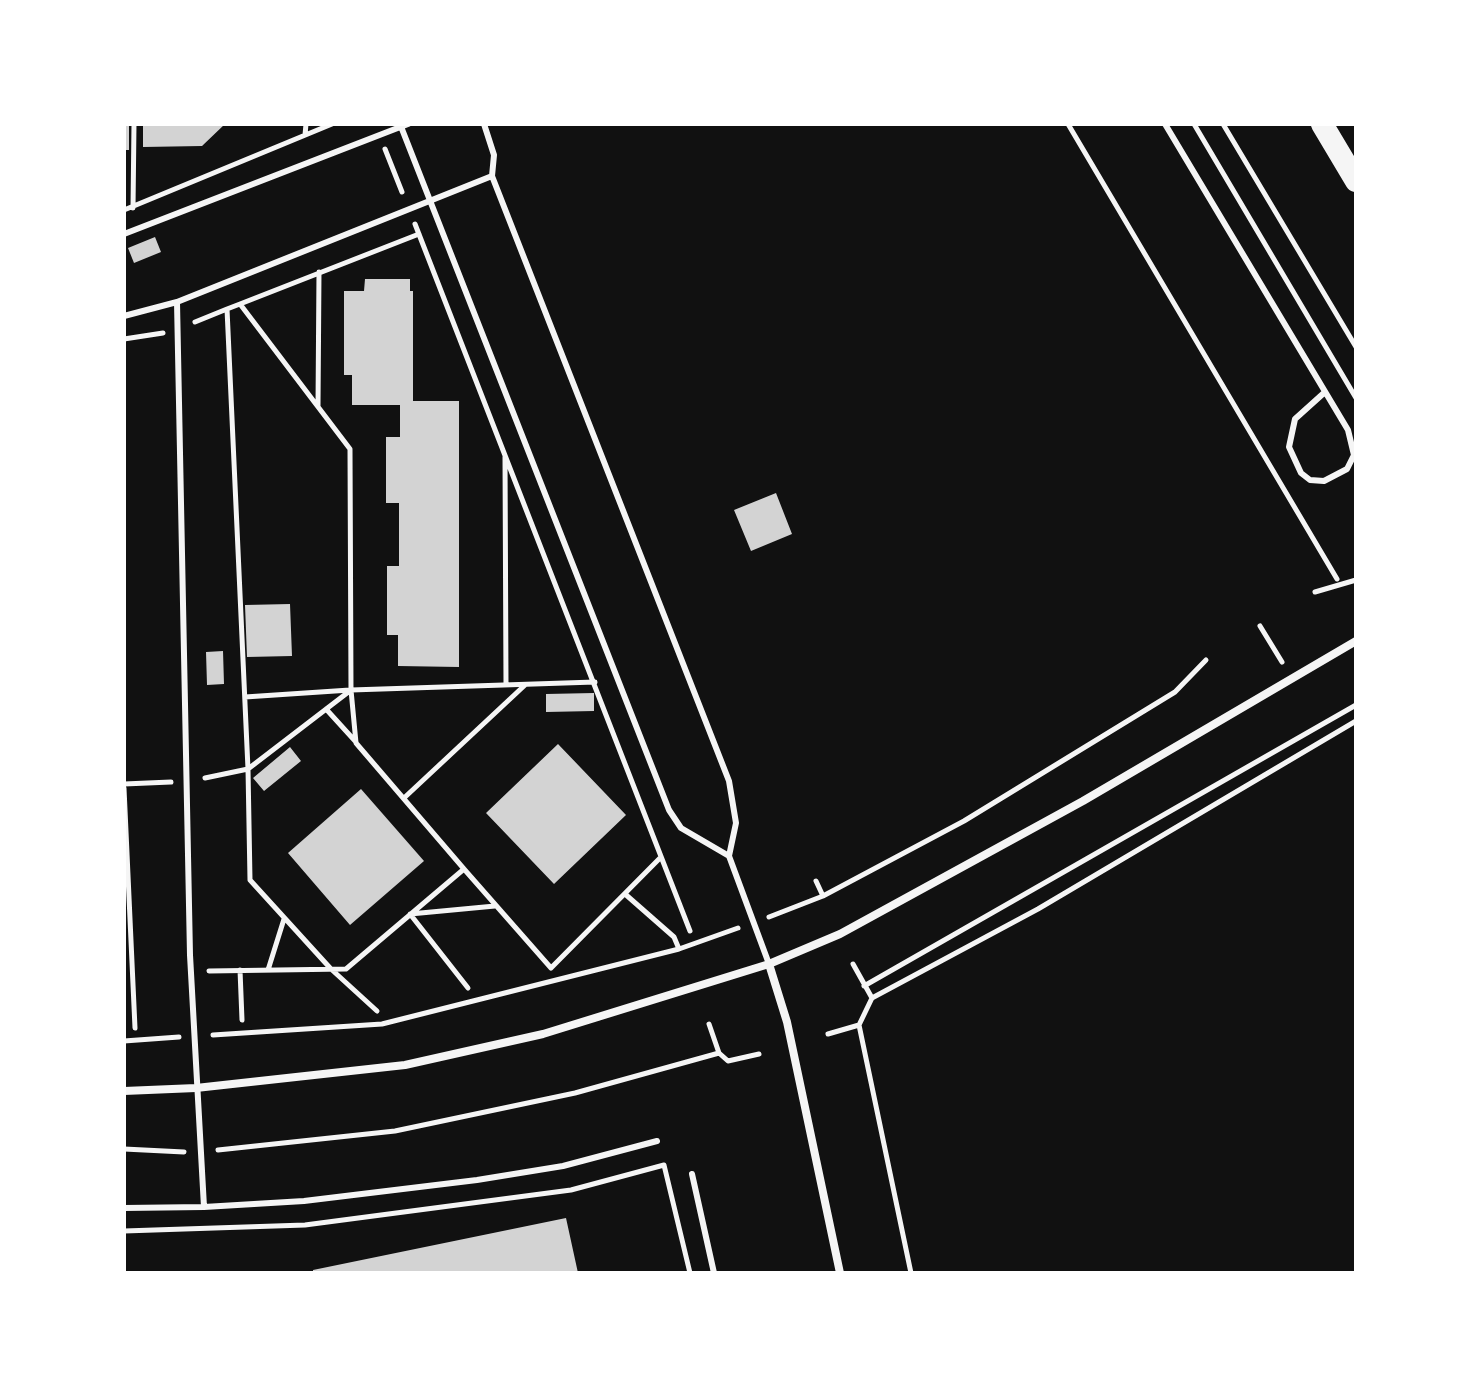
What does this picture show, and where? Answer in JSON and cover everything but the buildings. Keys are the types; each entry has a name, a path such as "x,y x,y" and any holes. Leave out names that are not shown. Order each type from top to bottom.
{"highway":[{"path":"1322,124 1356,181"}],"street":[{"path":"124,1091 196,1088 405,1065 543,1034 769,964 840,934 1083,801 1356,641"},
{"path":"769,964 787,1022 840,1273"}],"lane":[{"path":"484,124 494,155 492,176 729,781 736,823 729,856 769,964"},
{"path":"1165,124 1348,430 1354,455 1347,469 1324,481 1310,480 1301,473 1289,447 1295,419 1325,392"},
{"path":"124,234 403,125 669,810 681,828 729,856"},
{"path":"124,316 177,302 492,176"},
{"path":"177,302 190,971 204,1207"},
{"path":"124,1208 304,1201 477,1180 563,1166 657,1141"},
{"path":"692,1174 714,1273"}],"path":[{"path":"133,208 134,124"},
{"path":"305,135 306,124"},
{"path":"124,210 332,124"},
{"path":"1068,124 1337,579"},
{"path":"1194,124 1356,398"},
{"path":"1223,124 1356,347"},
{"path":"380,136 690,931"},
{"path":"377,1011 331,969 250,880 248,769 227,309 419,234"},
{"path":"318,406 319,272"},
{"path":"240,304 350,449 351,690 356,743"},
{"path":"505,452 506,685"},
{"path":"1315,592 1356,580"},
{"path":"1260,626 1293,679"},
{"path":"124,1041 382,1024 679,949 823,896 964,821 1175,692 1206,660"},
{"path":"245,697 351,690 595,682"},
{"path":"404,798 526,684"},
{"path":"248,769 351,690"},
{"path":"864,986 1356,705"},
{"path":"326,709 551,968 661,857"},
{"path":"911,1273 859,1025 872,998 1038,909 1356,721"},
{"path":"124,788 135,1028"},
{"path":"190,971 346,969 464,869"},
{"path":"816,881 823,896"},
{"path":"625,894 674,937 679,949"},
{"path":"410,914 496,905"},
{"path":"410,914 468,988"},
{"path":"268,970 284,918"},
{"path":"853,964 872,998"},
{"path":"240,970 242,1020"},
{"path":"709,1024 719,1053 728,1061 759,1054"},
{"path":"828,1034 859,1025"},
{"path":"124,1149 200,1152 395,1131 575,1093 719,1053"},
{"path":"664,1165 690,1273"}]}
